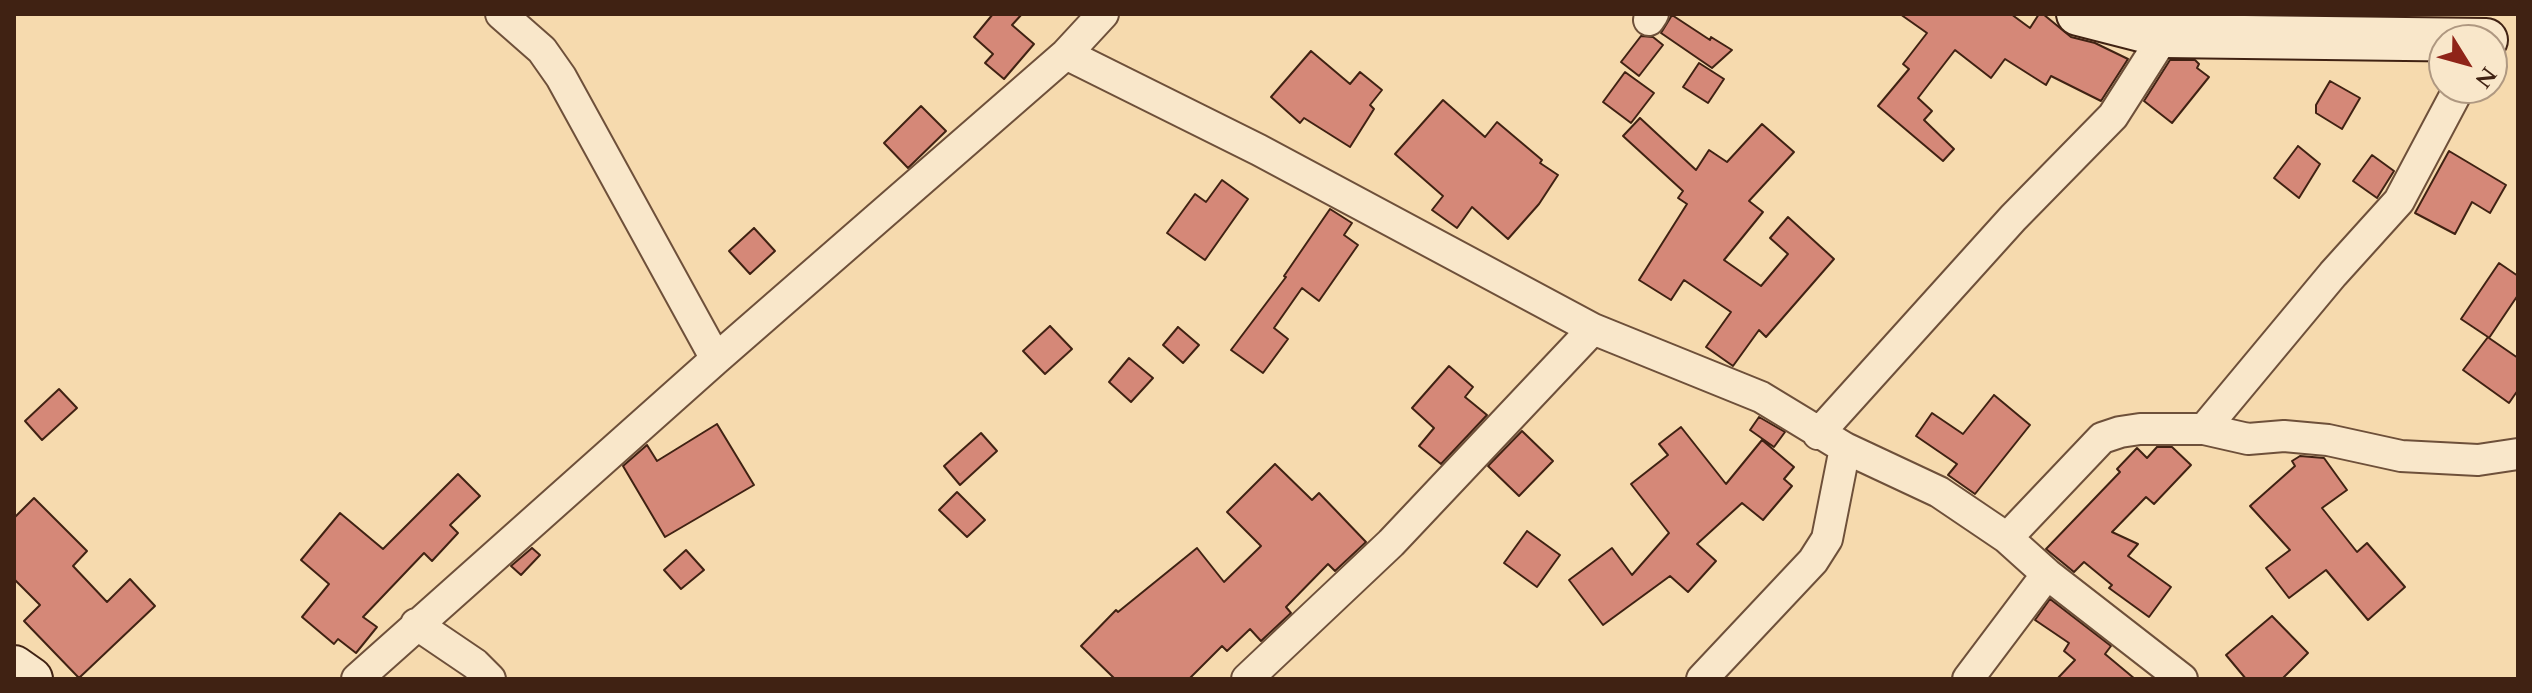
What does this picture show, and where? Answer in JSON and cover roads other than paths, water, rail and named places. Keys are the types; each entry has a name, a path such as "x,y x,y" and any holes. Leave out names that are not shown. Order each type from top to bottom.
{"street":[{"path":"501,14 542,50 561,77 716,359"},
{"path":"357,679 716,359 1066,54 1103,14"},
{"path":"2078,14 2164,36 2428,39"},
{"path":"1818,434 2013,218 2113,116 2164,36"},
{"path":"1066,54 1259,150 1593,329 1761,397 1818,434 1939,492 2007,538 2047,574 2182,679"},
{"path":"2204,429 2333,274 2399,201 2451,104"},
{"path":"1247,679 1391,543 1593,329"},
{"path":"2007,538 2102,438 2120,432 2204,429 2248,439 2284,436 2328,440 2401,456 2478,460 2518,454"},
{"path":"1702,679 1813,561 1827,539 1845,448"},
{"path":"1968,679 2047,574"},
{"path":"416,624 475,664 490,679"},
{"path":"14,667 31,679"}]}
